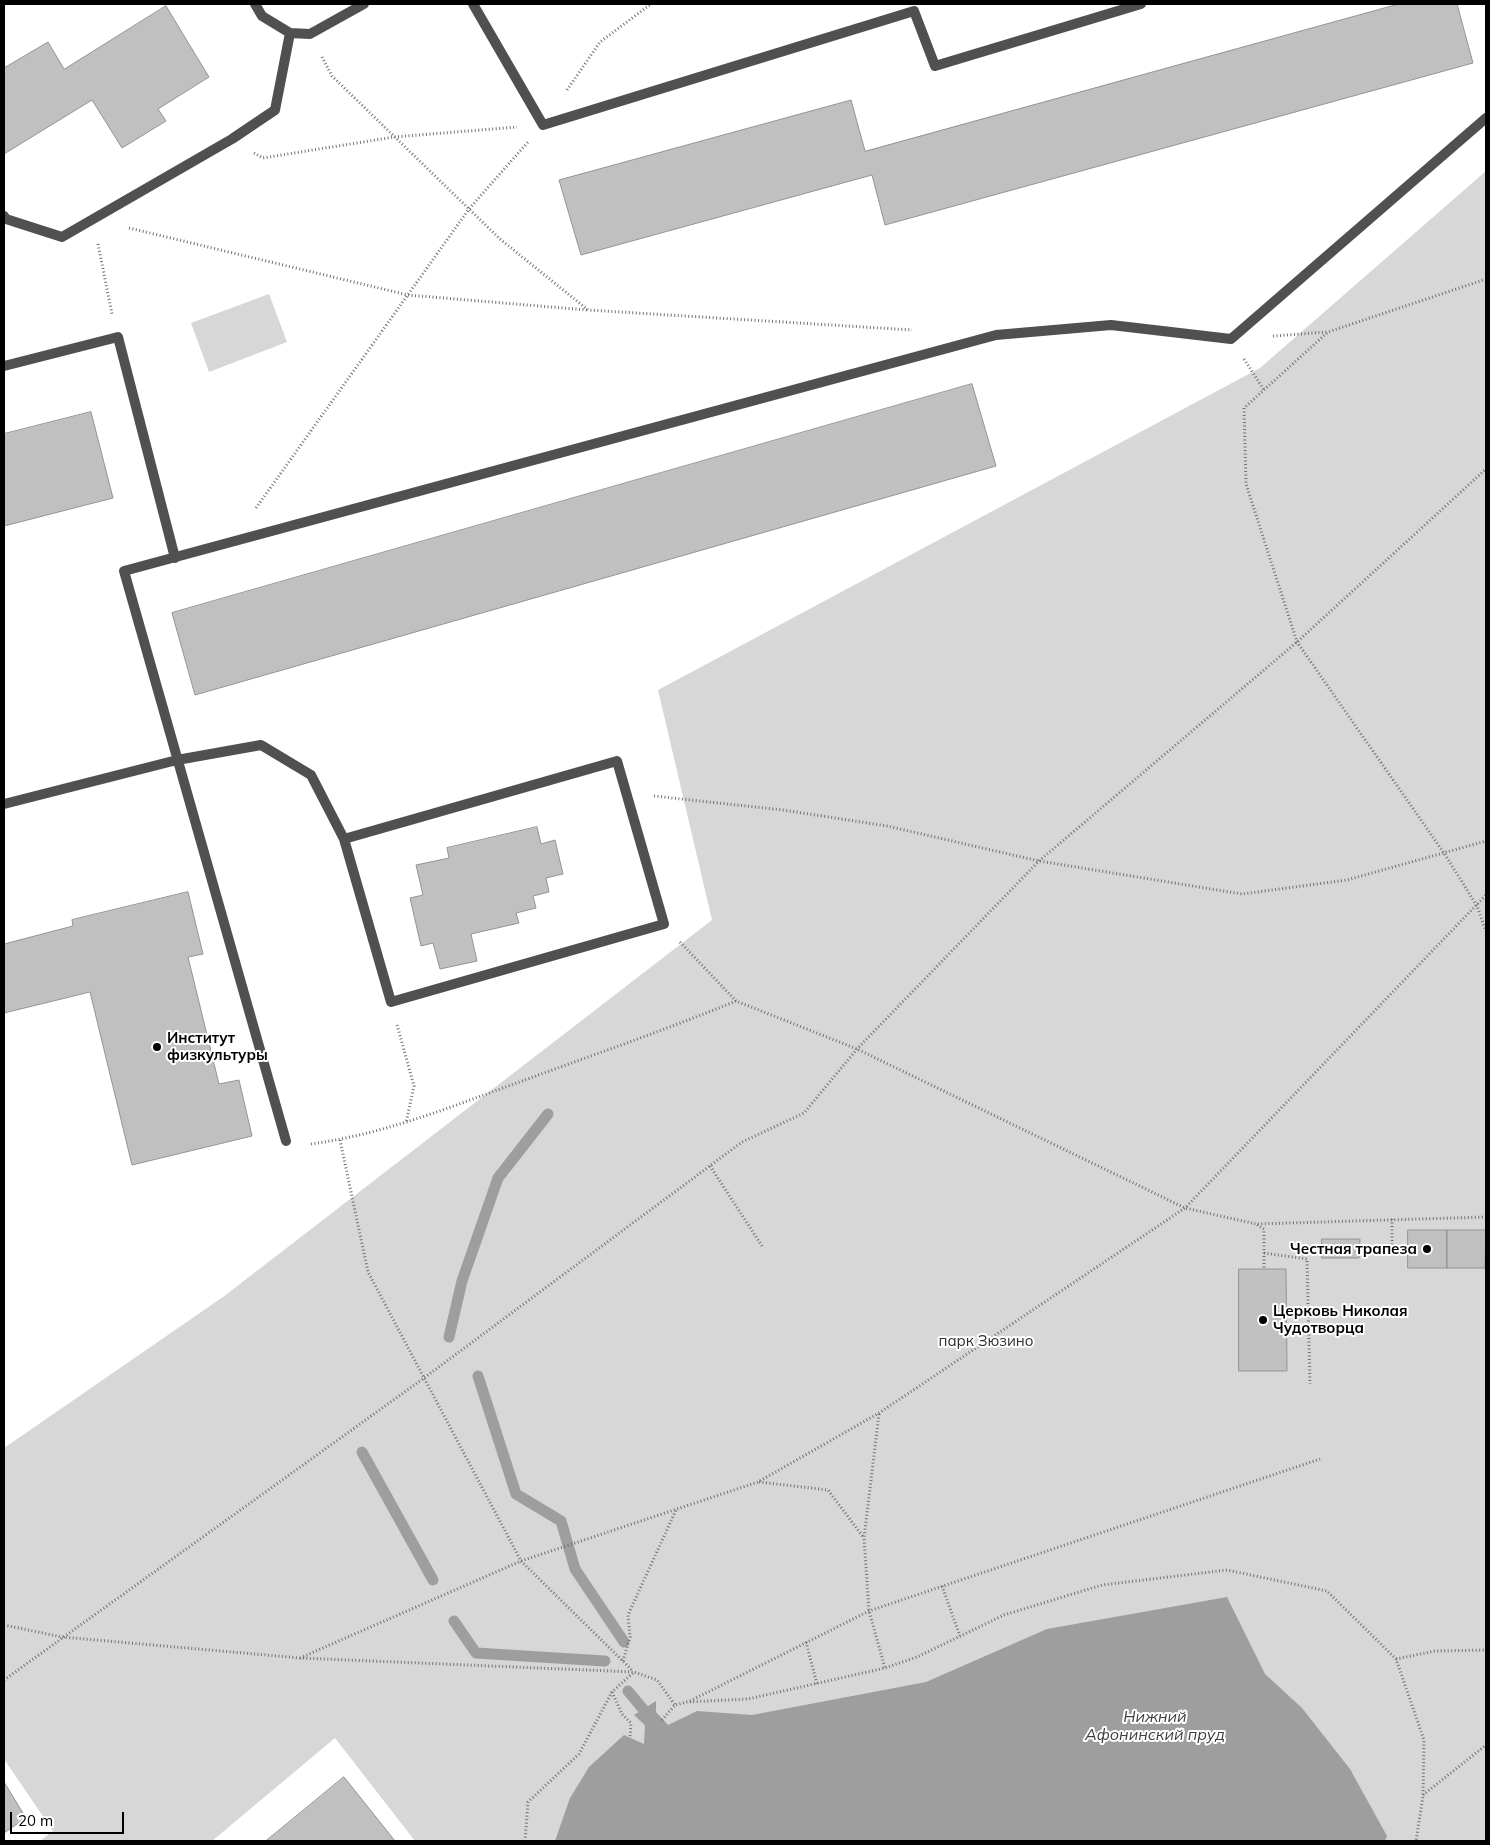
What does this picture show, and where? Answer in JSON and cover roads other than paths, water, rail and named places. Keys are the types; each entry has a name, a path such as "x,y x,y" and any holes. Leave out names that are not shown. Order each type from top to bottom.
{"lane":[{"path":"254,4 262,16 290,33 310,34 364,4"},
{"path":"473,4 542,125 914,11 935,66 1141,4"},
{"path":"4,216 6,219 62,237 232,139 275,110 290,33"},
{"path":"286,1140 124,572 996,335 1112,325 1231,339 1486,118"},
{"path":"4,366 118,337 175,558"},
{"path":"4,804 177,760 261,745 312,774 344,839 391,1002 664,924 617,761 344,839"}],"water":[{"name":"Нижний Афонинский пруд","path":"1227,1597 1265,1674 1302,1708 1350,1769 1387,1836 1385,1841 555,1841 570,1798 589,1767 624,1735 644,1744 645,1725 634,1715 656,1701 656,1712 668,1725 697,1711 752,1715 926,1682 1047,1629"}],"waterway":[{"path":"449,1337 462,1281 498,1178 548,1114"},
{"path":"478,1376 516,1494 561,1521 575,1569 624,1642"},
{"path":"362,1452 433,1580"},
{"path":"454,1621 476,1653 605,1661"},
{"path":"628,1691 643,1709 649,1722"}],"place":[{"name":"Институт физкультуры","path":"157,1047"},
{"name":"Честная трапеза","path":"1427,1249"},
{"name":"Церковь Николая Чудотворца","path":"1263,1320"}],"park label":[{"name":"парк Зюзино","path":"986,1341"}]}
